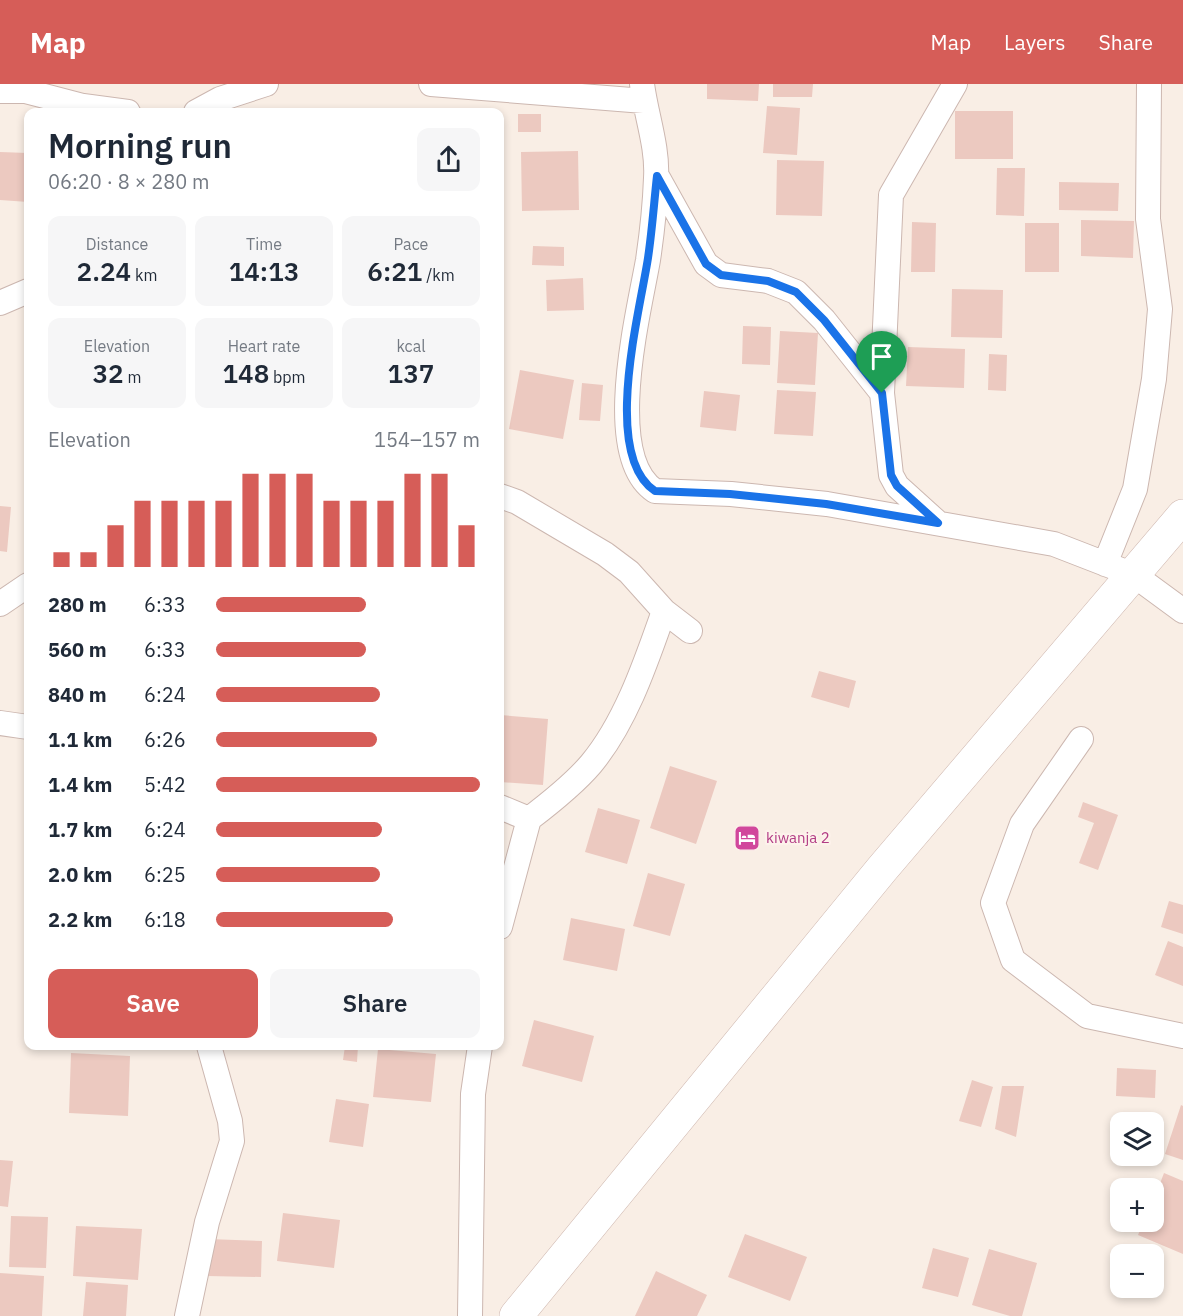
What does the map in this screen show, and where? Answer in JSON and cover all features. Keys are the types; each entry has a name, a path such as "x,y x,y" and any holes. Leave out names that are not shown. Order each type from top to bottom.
{"street":[{"path":"203,108 220,99 266,84"},
{"path":"431,84 643,92 657,176 648,260 629,357 629,438 639,476 646,485 655,491 730,494 826,504 1054,544 1120,569 1183,611"},
{"path":"938,523 897,486 891,475 882,393 891,195 955,84"},
{"path":"1120,569 1154,379 1160,309 1148,219 1149,84"},
{"path":"0,91 26,91 83,106 106,108"},
{"path":"657,176 706,264 721,275 768,281 796,292 817,312 882,393"},
{"path":"0,303 24,293"},
{"path":"504,497 517,502 605,554 629,573 663,611 690,631"},
{"path":"520,1314 882,869 1120,569 1183,516"},
{"path":"0,604 24,588"},
{"path":"504,912 529,819 590,765 606,743 639,674 663,611"},
{"path":"0,723 24,726"},
{"path":"1081,739 1022,824 993,903 997,915 1013,960 1087,1016 1183,1036"},
{"path":"504,809 529,819"},
{"path":"187,1316 207,1222 232,1141 230,1121 210,1050"},
{"path":"470,1316 473,1094 479,1050"}],"building":[{"path":"707,84 759,84 758,101 707,99"},
{"path":"773,84 813,84 812,97 773,97"},
{"path":"767,106 800,108 797,155 763,153"},
{"path":"955,111 1013,111 1013,159 955,159"},
{"path":"518,114 541,114 541,132 518,132"},
{"path":"578,151 579,210 522,211 521,152"},
{"path":"0,152 24,153 24,202 0,200"},
{"path":"777,160 824,161 822,216 776,215"},
{"path":"997,168 1025,168 1024,216 996,215"},
{"path":"1059,182 1119,183 1118,211 1059,210"},
{"path":"1081,220 1134,221 1133,258 1081,256"},
{"path":"912,222 936,223 935,272 911,272"},
{"path":"1025,223 1059,223 1059,272 1025,272"},
{"path":"533,246 564,247 564,266 532,265"},
{"path":"583,278 584,310 547,311 546,280"},
{"path":"952,289 1003,290 1002,338 951,337"},
{"path":"743,326 771,327 770,365 742,364"},
{"path":"780,331 818,333 815,385 777,383"},
{"path":"908,347 965,349 964,388 906,386"},
{"path":"989,354 1007,355 1006,391 988,390"},
{"path":"520,370 574,380 563,439 509,429"},
{"path":"582,383 603,385 600,421 579,420"},
{"path":"777,390 816,392 813,436 774,434"},
{"path":"704,391 740,395 736,431 700,427"},
{"path":"0,506 11,507 7,552 0,551"},
{"path":"819,671 856,681 849,708 811,697"},
{"path":"504,715 548,719 543,785 504,782"},
{"path":"670,766 717,781 696,844 650,828"},
{"path":"1083,802 1118,815 1098,870 1079,863 1094,823 1078,817"},
{"path":"598,808 640,820 627,864 585,852"},
{"path":"648,873 685,884 670,936 633,926"},
{"path":"1169,901 1183,905 1183,934 1161,927"},
{"path":"571,918 625,929 617,971 563,960"},
{"path":"1168,941 1183,947 1183,986 1155,975"},
{"path":"534,1020 594,1036 582,1082 522,1066"},
{"path":"344,1050 358,1050 357,1062 343,1060"},
{"path":"378,1050 436,1054 431,1102 373,1097"},
{"path":"71,1053 130,1056 128,1116 69,1113"},
{"path":"1117,1068 1156,1070 1155,1098 1116,1096"},
{"path":"972,1080 993,1087 981,1127 959,1121"},
{"path":"1002,1086 1024,1086 1016,1137 995,1129"},
{"path":"336,1099 369,1104 363,1147 329,1142"},
{"path":"1181,1105 1183,1106 1183,1160 1165,1154"},
{"path":"0,1160 13,1161 8,1207 0,1206"},
{"path":"1164,1173 1183,1181 1183,1254 1164,1244 1138,1235 1139,1232 1164,1232 1164,1178 1162,1178"},
{"path":"283,1213 340,1220 334,1268 277,1261"},
{"path":"11,1216 48,1217 46,1268 9,1267"},
{"path":"76,1226 142,1229 138,1280 73,1276"},
{"path":"745,1234 807,1257 790,1301 728,1277"},
{"path":"208,1239 262,1241 261,1277 207,1276"},
{"path":"933,1248 969,1258 958,1297 922,1288"},
{"path":"989,1249 1037,1263 1022,1316 1010,1316 972,1305"},
{"path":"656,1271 707,1295 697,1316 635,1316"},
{"path":"0,1273 44,1276 42,1316 0,1316"},
{"path":"86,1282 128,1285 126,1316 83,1316"}],"place":[{"name":"kiwanja 2","path":"747,838"}],"route":[{"path":"657,176 706,264 721,275 780,284 803,297 882,393 886,446 891,475 897,486 938,523 826,504 730,494 655,491 646,485 639,476 629,438 629,357 634,322 648,260 657,176"}]}
